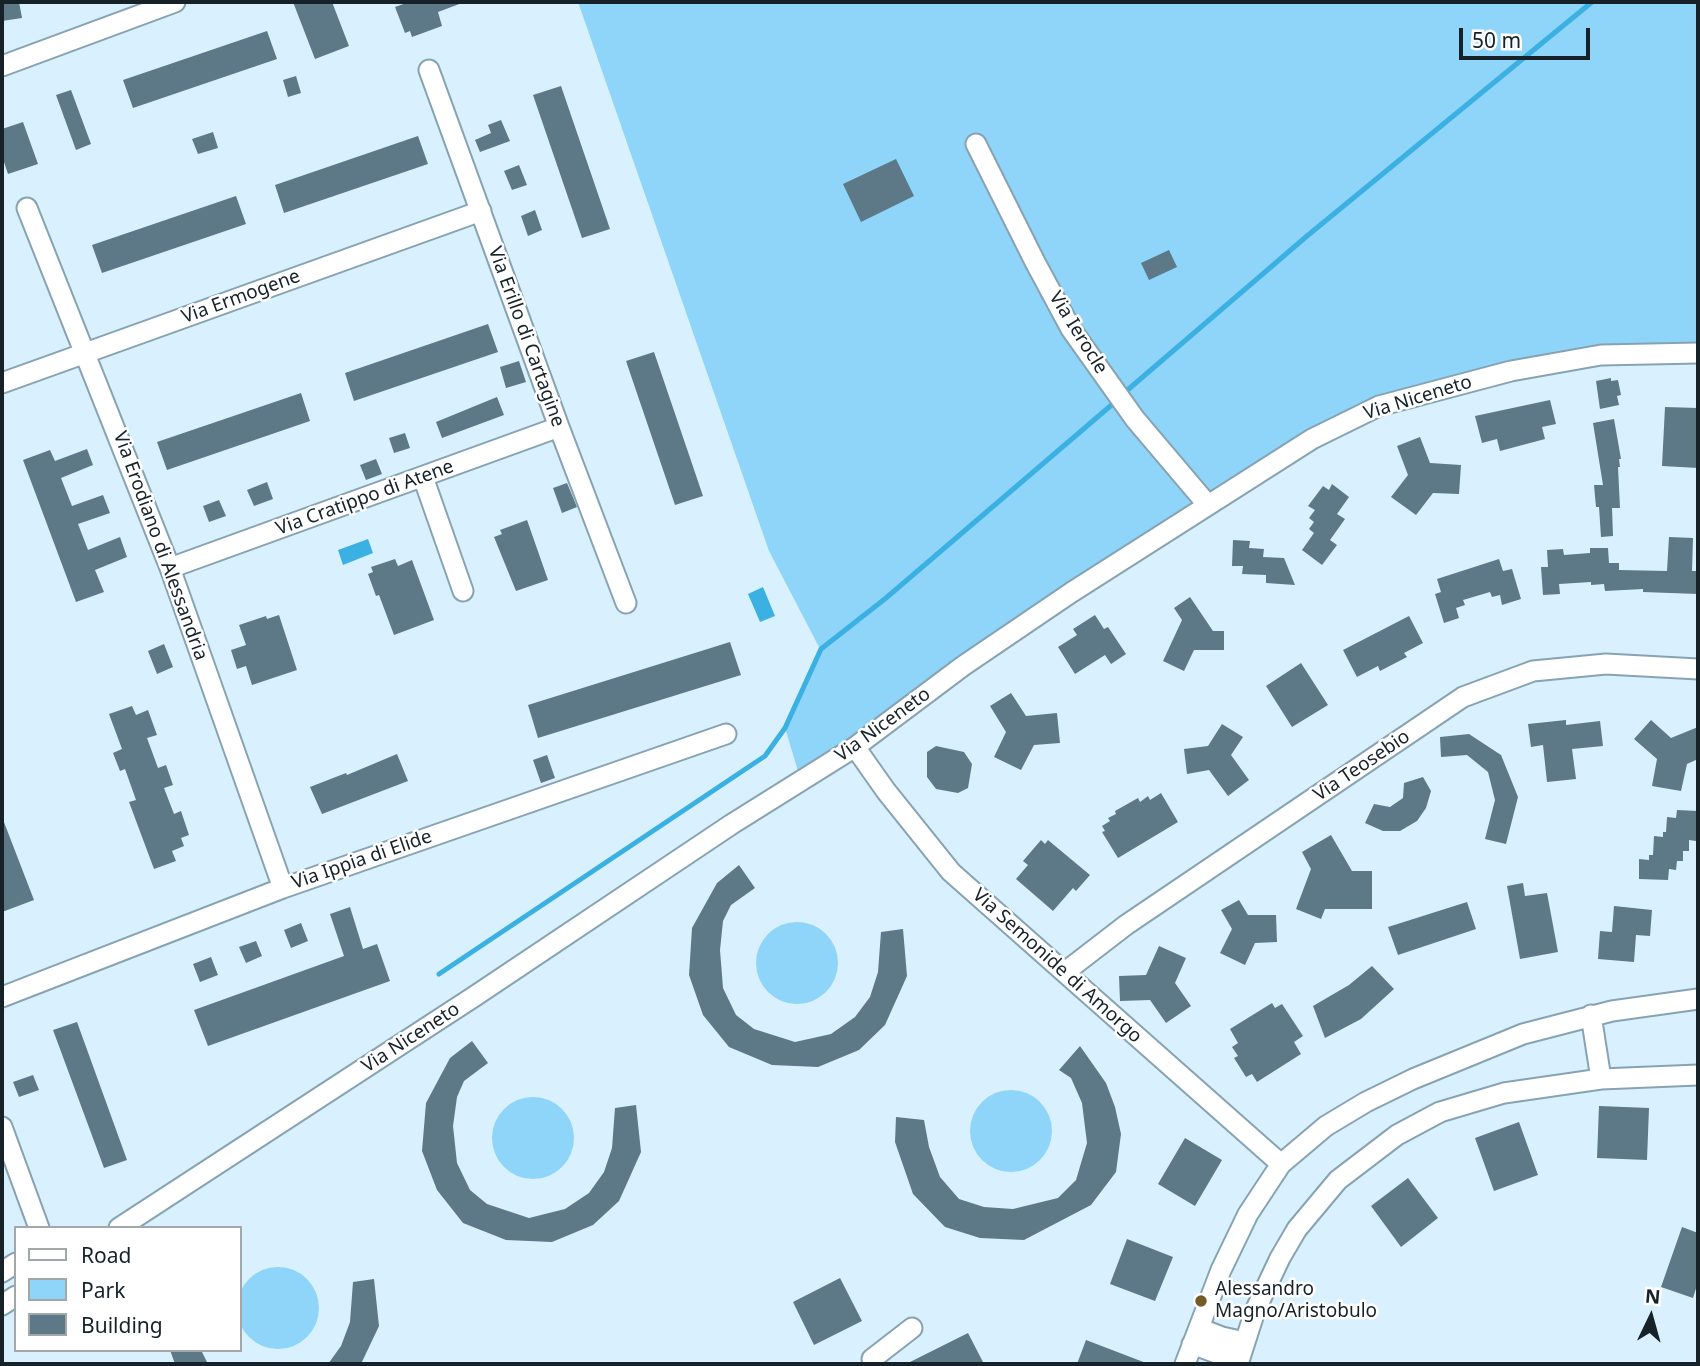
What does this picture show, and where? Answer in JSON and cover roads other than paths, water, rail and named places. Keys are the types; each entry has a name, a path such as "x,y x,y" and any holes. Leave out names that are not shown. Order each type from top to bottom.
{"street":[{"path":"2,66 175,2"},
{"name":"Via Erillo di Cartagine","path":"429,70 626,603"},
{"name":"Via Ierocle","path":"976,144 1071,329 1135,419 1207,504"},
{"name":"Via Erodiano di Alessandria","path":"27,208 87,353 170,568 283,888"},
{"name":"Via Ermogene","path":"2,383 481,211"},
{"name":"Via Niceneto","path":"122,1226 475,996 732,824 855,747 963,666 1207,504 1312,439 1379,406 1511,371 1601,355 1698,353"},
{"name":"Via Cratippo di Atene","path":"170,568 559,427"},
{"path":"423,477 463,590"},
{"name":"Via Teosebio","path":"1065,972 1126,925 1464,697 1533,671 1606,664 1698,669"},
{"name":"Via Ippia di Elide","path":"2,997 283,888 726,734"},
{"name":"Via Semonide di Amorgo","path":"855,747 886,791 951,872 1281,1164"},
{"path":"1185,1364 1221,1270 1248,1214 1281,1164 1326,1126 1392,1089 1498,1043 1591,1015 1698,999"},
{"path":"1591,1015 1601,1079"},
{"path":"1196,1336 1238,1363 1262,1296 1297,1229 1338,1180 1373,1152 1429,1117 1463,1104 1516,1091 1601,1079 1698,1075"},
{"path":"2,1127 38,1226"},
{"path":"871,1362 912,1328"},
{"path":"1196,1336 1222,1337 1244,1342"}],"waterway":[{"path":"1124,393 1307,236 1592,2"},
{"path":"439,974 765,756 785,728 821,649 886,598 1115,402"}],"place":[{"name":"Alessandro Magno/Aristobulo","path":"1201,1301"}]}
